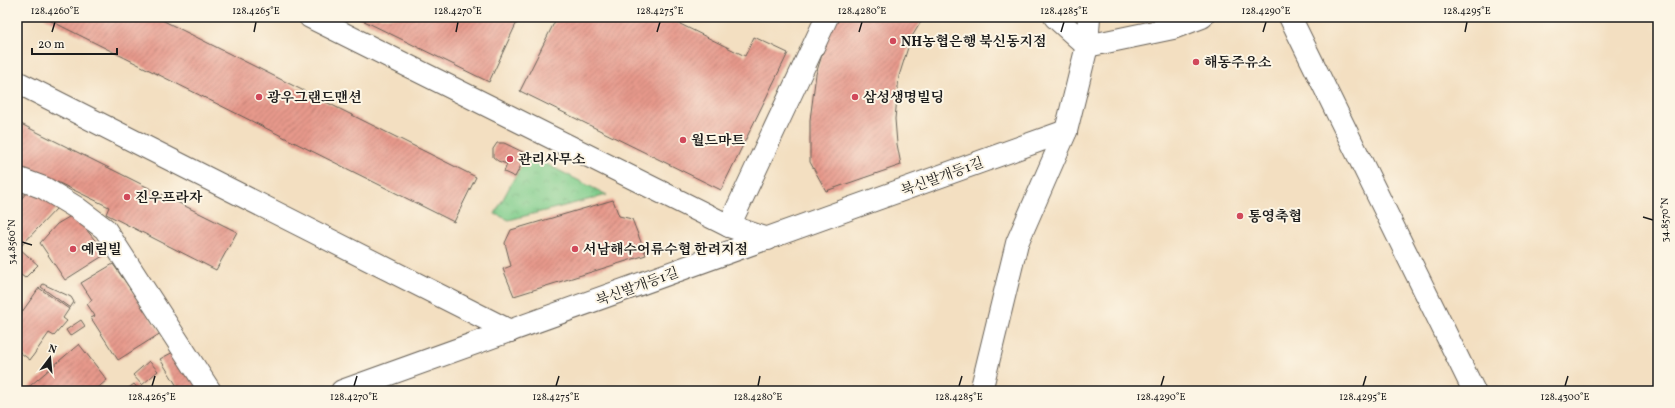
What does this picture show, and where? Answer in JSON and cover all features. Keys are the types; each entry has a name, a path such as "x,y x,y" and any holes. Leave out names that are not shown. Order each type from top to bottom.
{"street":[{"path":"310,17 729,226 768,239"},
{"path":"729,226 827,17"},
{"path":"1055,17 1087,46"},
{"path":"981,391 1017,243 1066,131 1087,46 1089,17"},
{"path":"1087,46 1173,28 1202,17"},
{"path":"1290,17 1474,391"},
{"path":"17,82 510,331"},
{"name":"북신발개등1길","path":"342,391 1066,131"},
{"path":"17,178 44,188 77,208 105,229 210,391"}],"green space":[{"path":"527,154 607,195 509,220 495,214"}],"building":[{"name":"광우그랜드맨션","path":"43,17 156,17 476,177 454,222"},
{"path":"356,17 507,17 517,22 489,82"},
{"name":"월드마트","path":"557,17 666,17 745,56 754,37 788,53 721,190 520,91"},
{"name":"삼성생명빌딩","path":"838,17 924,17 911,38 899,76 895,119 897,144 901,165 826,191 810,162 810,120 816,74 831,26"},
{"name":"진우프라자","path":"17,122 237,232 216,270 106,214 109,207 53,180 49,187 17,170"},
{"name":"관리사무소","path":"497,143 504,143 527,154 515,177 504,172 507,164 498,161 493,157 493,149"},
{"path":"32,187 58,207 19,248 38,265 25,278 17,272 17,203"},
{"name":"서남해수어류수협 한려지점","path":"613,200 619,216 632,219 646,255 514,296 503,269 511,266 505,243 511,230"},
{"name":"예림빌","path":"74,214 106,254 65,280 40,243 57,224"},
{"path":"113,264 161,333 118,360 91,318 95,316 87,304 92,300 81,283"},
{"path":"43,284 71,297 74,302 70,308 41,287"},
{"path":"39,288 69,309 63,318 67,321 54,336 49,333 30,360 17,350 17,319"},
{"path":"81,320 85,326 70,336 66,330"},
{"path":"79,344 107,380 94,391 24,391"},
{"path":"177,350 204,391 180,391 160,359"},
{"path":"149,361 158,371 142,385 133,375"},
{"path":"134,384 140,391 126,390"}],"place":[{"name":"NH농협은행 북신동지점","path":"893,41"},
{"name":"해동주유소","path":"1196,62"},
{"name":"광우그랜드맨션","path":"259,97"},
{"name":"삼성생명빌딩","path":"855,97"},
{"name":"월드마트","path":"683,140"},
{"name":"관리사무소","path":"510,159"},
{"name":"진우프라자","path":"127,197"},
{"name":"통영축협","path":"1240,216"},
{"name":"예림빌","path":"73,249"},
{"name":"서남해수어류수협 한려지점","path":"575,249"}]}
